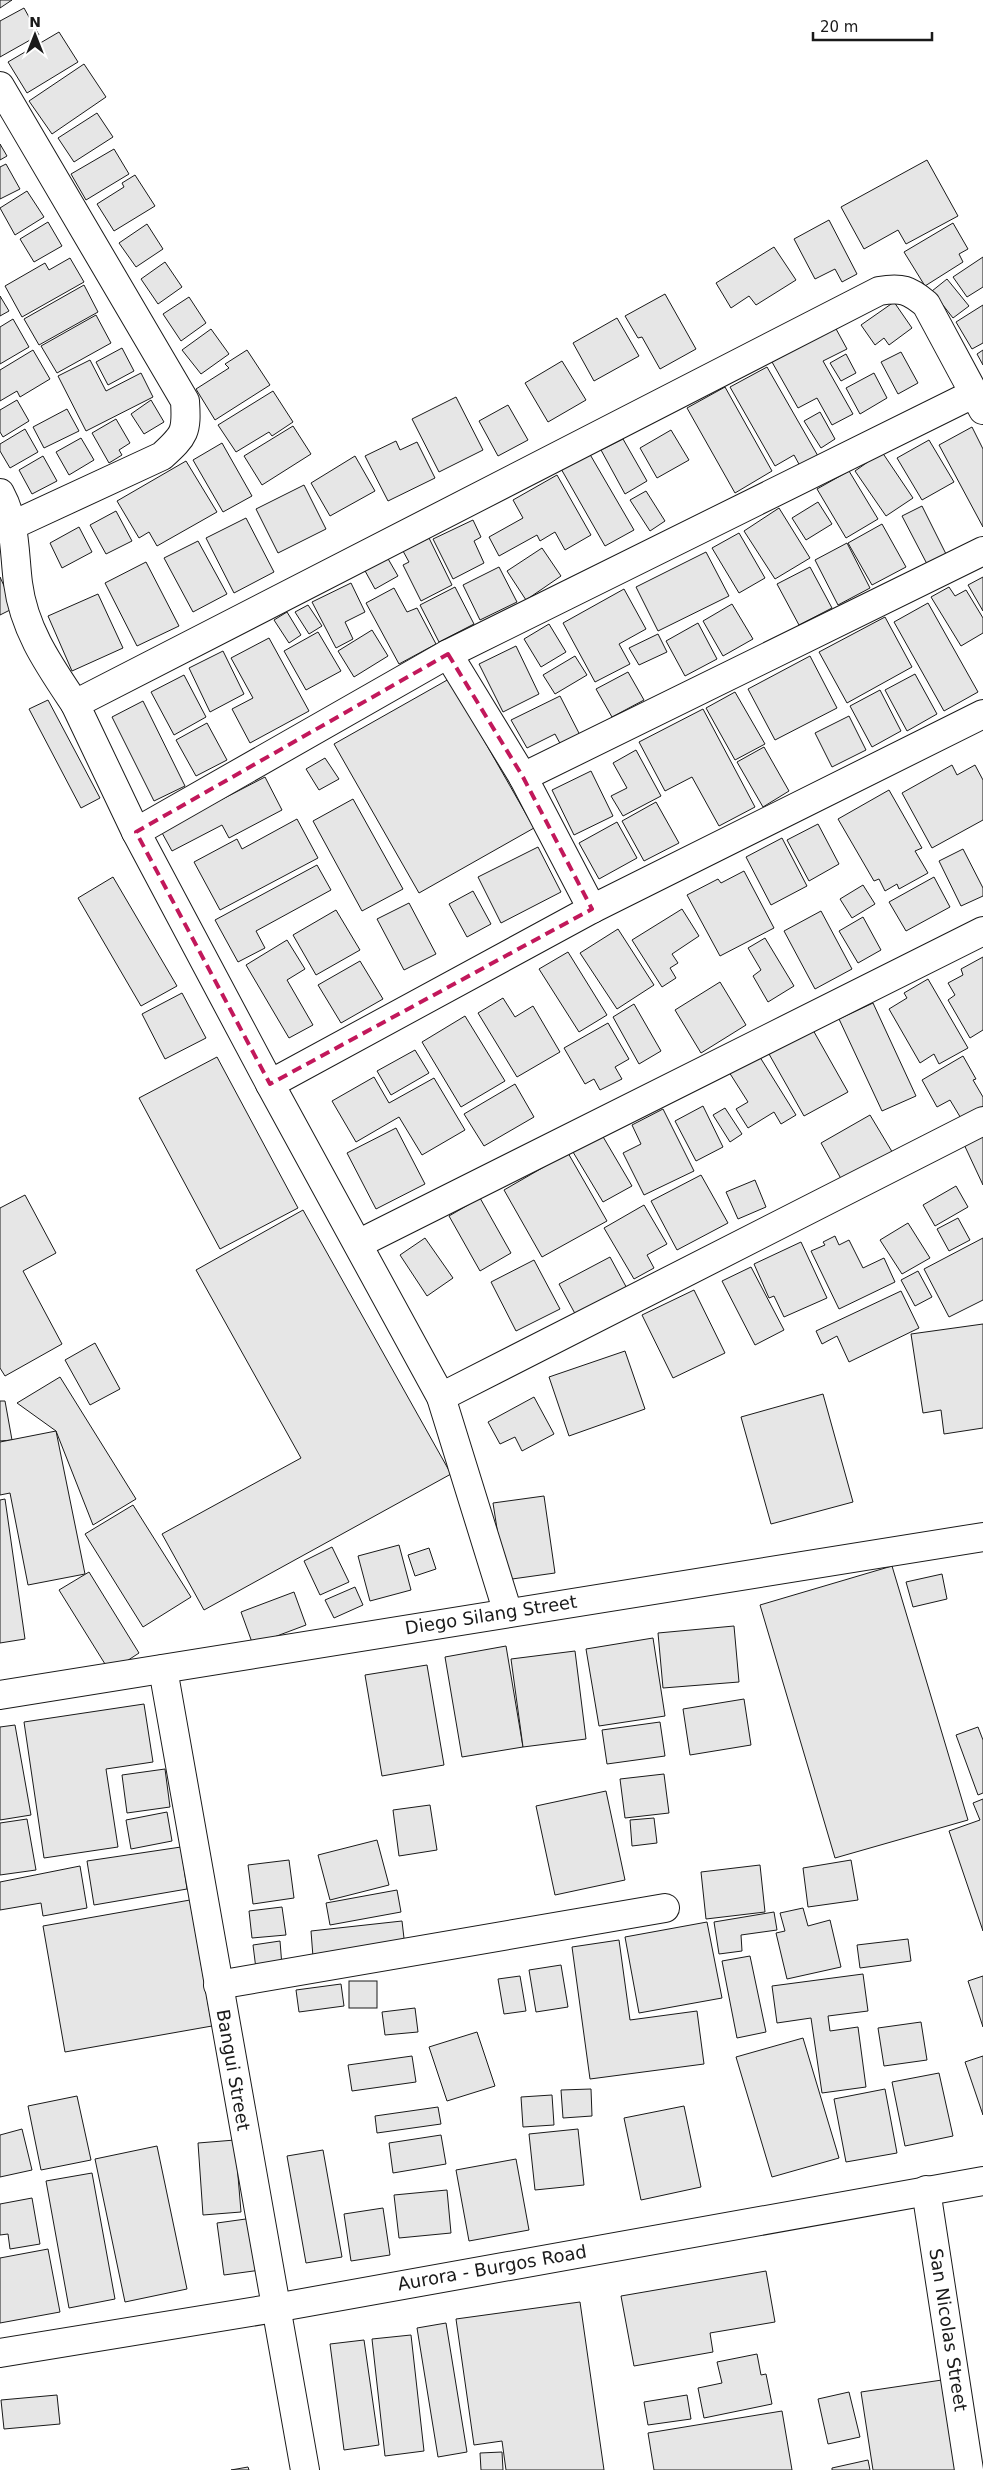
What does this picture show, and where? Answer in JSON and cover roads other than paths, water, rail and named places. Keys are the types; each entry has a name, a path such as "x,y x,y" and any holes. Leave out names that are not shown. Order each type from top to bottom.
{"street":[{"path":"0,86 185,401 186,423 180,439 162,456 13,525"},
{"path":"75,704 879,291 896,288 904,290 926,304 978,402 448,654 136,832"},
{"path":"0,493 13,525 18,583 26,620 41,653 75,704 136,832 270,1084 441,1397 508,1612"},
{"path":"523,777 983,551"},
{"path":"448,654 523,777 592,909"},
{"path":"270,1084 592,909 983,714"},
{"path":"358,1244 983,931"},
{"path":"441,1397 983,1121"},
{"name":"Diego Silang Street","path":"0,1695 983,1537"},
{"name":"Bangui Street","path":"163,1669 305,2470"},
{"path":"218,1985 665,1908"},
{"name":"Aurora - Burgos Road","path":"0,2353 275,2308 983,2180"},
{"name":"San Nicolas Street","path":"926,2190 969,2470"}]}
